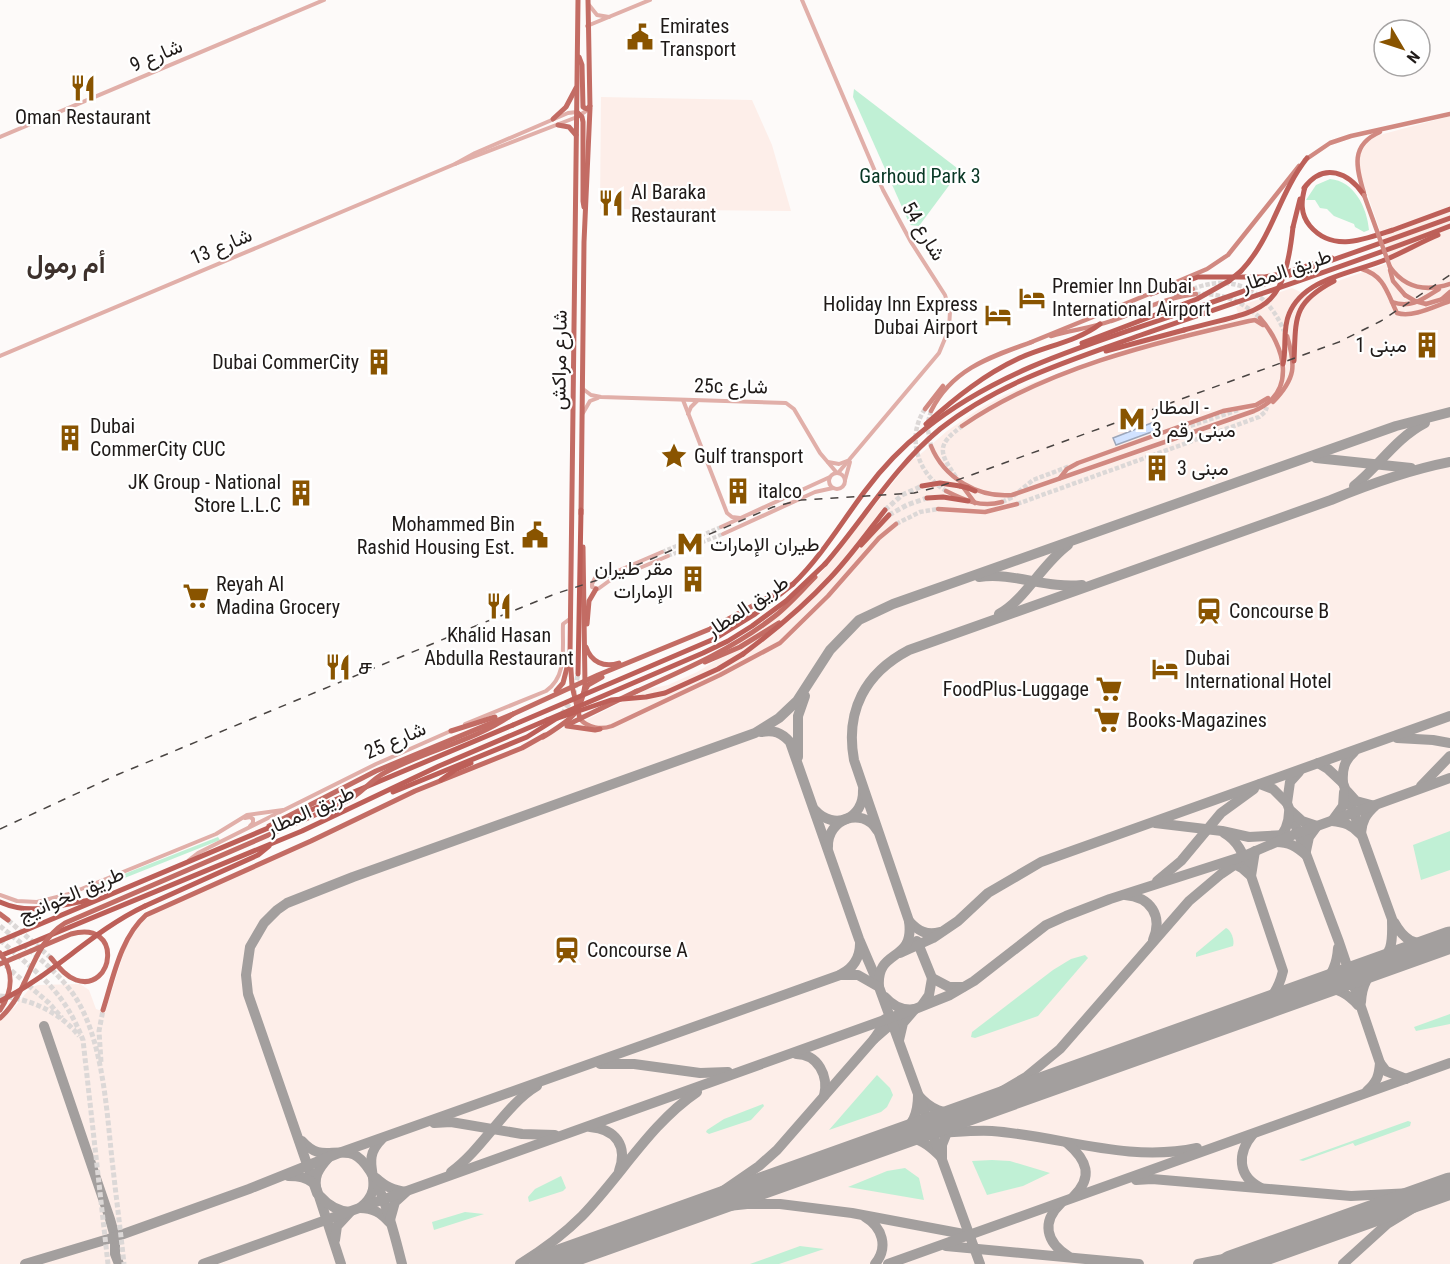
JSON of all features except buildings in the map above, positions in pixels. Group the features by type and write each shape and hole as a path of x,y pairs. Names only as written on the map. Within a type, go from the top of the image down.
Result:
{"highway":[{"path":"1067,352 1101,335 1205,296 1229,281 1241,271 1261,246 1286,189 1307,158"},
{"path":"1089,354 1251,312 1272,298 1282,283 1287,271 1293,227 1305,187 1320,175 1333,172 1350,179 1364,195"},
{"path":"1305,187 1301,204 1304,216 1317,233 1332,241 1364,240 1450,209"},
{"name":"طريق المطار","path":"155,875 719,636 760,611 793,584 817,558 880,472 915,437 982,389 1067,352 1450,218"},
{"path":"1283,364 1286,325 1293,305 1305,293 1317,285 1387,259 1450,228"},
{"name":"طريق المطار","path":"144,896 270,844 374,798 439,766 703,654 728,641 786,602 825,564 895,473 939,430 1005,387 1203,313 1276,290 1450,228"},
{"path":"1151,294 1198,277 1265,277 1349,255"},
{"path":"1294,361 1296,323 1300,310 1317,290 1346,274"},
{"path":"915,437 940,412 991,374 1019,358 1085,333 1100,324"},
{"path":"922,486 940,483 960,484 975,491"},
{"path":"927,498 943,497 972,502"},
{"path":"578,674 580,510"},
{"path":"831,577 885,510"},
{"path":"547,720 567,716 611,700 665,693 718,669 743,654 793,614 889,515"},
{"path":"374,798 395,792 538,731 559,717"},
{"path":"441,780 455,770 512,742"},
{"path":"0,1001 32,983 110,926 145,906 258,855 270,844"},
{"name":"طريق الخوانيج","path":"0,941 155,875"},
{"name":"طريق الخوانيج","path":"0,955 144,896"},
{"path":"0,902 21,909 37,910 97,900"}],"main road":[{"name":"شارع مراكش","path":"578,0 570,655 572,690 580,719"},
{"name":"شارع مراكش","path":"583,588 583,524 580,510 590,106 588,2"},
{"path":"578,56 582,65 583,107 587,109 590,106"},
{"path":"553,119 566,107 578,83"},
{"path":"928,410 945,387 961,373 978,364 1151,294 1208,268 1228,255 1307,158 1330,143 1351,136 1450,114"},
{"path":"578,115 583,122 583,201 586,210"},
{"path":"558,125 569,127 577,138"},
{"path":"1388,129 1366,140 1358,154 1357,171 1394,280 1406,295 1415,301 1426,304 1450,299"},
{"path":"1390,267 1405,282 1417,287 1431,288 1448,284"},
{"path":"1362,269 1374,273 1381,279 1397,313 1405,315 1450,299"},
{"path":"1392,302 1404,305 1413,304 1448,284"},
{"path":"1029,343 1100,324 1193,288"},
{"path":"1440,301 1450,292"},
{"path":"1152,305 1196,294"},
{"path":"931,446 943,467 975,491 1011,495 1259,409 1266,405 1276,392 1283,374 1278,345 1260,318"},
{"path":"962,426 987,409 1023,390 1132,350 1253,320 1270,330"},
{"path":"1272,400 1283,391 1292,374 1294,361 1287,336"},
{"path":"1058,480 1074,465 1223,411 1261,403 1273,393 1283,374"},
{"path":"960,484 972,502"},
{"path":"946,491 972,502 992,505 1002,502"},
{"path":"938,509 985,512 1017,504"},
{"path":"992,505 998,510"},
{"path":"565,726 595,730 615,725 720,675 780,643 828,596 879,538 896,524"},
{"path":"103,1010 126,940 138,922 146,915 441,780 522,748 701,662 735,644 776,615 825,564"},
{"path":"0,1018 17,998 44,942 51,933 65,923 345,802 384,773 489,728 550,696 572,690 585,680 728,620 793,584"},
{"path":"583,588 586,596 587,650 596,662 610,665 635,659"},
{"path":"543,737 569,720 577,710 585,689 583,588"},
{"path":"587,628 589,601 596,589"},
{"path":"701,662 714,660 740,647 793,614"},
{"path":"585,689 597,679 658,653 674,643"},
{"path":"550,696 564,683 570,655"},
{"path":"572,690 581,701 590,707 598,707 637,691"},
{"path":"263,831 277,821 376,771 513,714"},
{"path":"451,731 490,718 502,717"},
{"path":"580,719 600,729"},
{"path":"0,914 8,920"},
{"path":"0,964 71,934 83,932 99,936 106,945 108,953 102,973 87,981 70,977 51,958"},
{"path":"0,955 7,963 10,978 9,992 0,1010"}],"street":[{"name":"شارع 9","path":"0,137 324,0"},
{"path":"587,26 650,0"},
{"name":"شارع 54","path":"802,0 883,190 915,248 941,287 950,311 949,329 939,353 837,473"},
{"path":"588,2 597,15 609,17"},
{"name":"شارع 13","path":"0,356 455,164 558,125 590,106"},
{"name":"شارع 13","path":"455,164 568,113 578,115"},
{"name":"25c شارع","path":"582,388 588,394 601,397 786,403 794,409 827,463 837,473"},
{"path":"582,417 590,402 601,397"},
{"path":"683,400 726,510 732,517 740,518"},
{"path":"688,415 691,407 698,400"},
{"path":"827,463 839,464 851,459"},
{"name":"شارع 54","path":"845,481 851,459"},
{"name":"25c شارع","path":"827,463 830,477"},
{"path":"721,527 837,473 842,475 845,481 841,488 815,492 723,534"},
{"path":"830,477 829,483 833,488"},
{"path":"662,552 606,576 595,578 592,585 596,589 609,581 668,556"},
{"name":"شارع 25","path":"187,862 198,853 376,764 551,687 558,680 562,668 563,624 571,618"},
{"path":"0,895 17,901 37,902 56,898 85,889 216,834 247,815 270,813 289,808"},
{"path":"233,823 252,818 253,823 247,829"}],"shaded area":[{"name":"Emirates Transport","path":"601,97 752,100 772,145 791,211 600,209"},
{"path":"1450,116 1450,1264 0,1264 0,1018 14,1008 30,988 38,985 80,984 89,990 96,1009 105,1012 127,943 142,922 151,915 431,785 538,741 567,726 574,726 648,689 668,685 717,660 716,656 738,643 816,579 911,460 947,431 979,409 1005,395 1144,343 1240,319 1236,307 1292,288 1311,297 1322,288 1338,281 1391,262 1360,173 1358,164 1361,152 1376,136"}],"green space":[{"name":"Garhoud Park 3","path":"854,89 957,168 959,172 919,226 910,225 853,97"},
{"path":"1330,179 1346,185 1358,197 1368,221 1369,230 1364,232 1354,224 1334,216 1327,209 1320,208 1315,200 1306,200 1316,185"},
{"path":"1450,831 1450,870 1421,880 1413,845"},
{"path":"218,837 220,840 87,893 86,889"},
{"path":"1226,928 1232,936 1233,946 1196,957 1196,953"},
{"path":"1085,955 1088,958 1038,1016 975,1038 971,1037 972,1032 1053,970 1071,959"},
{"path":"1450,1014 1450,1024 1416,1031 1414,1027"},
{"path":"877,1075 890,1088 893,1095 887,1107 881,1112 829,1130"},
{"path":"763,1104 764,1106 751,1120 709,1134 706,1132 724,1119"},
{"path":"1408,1121 1411,1122 1410,1126 1355,1146 1353,1143 1303,1161 1299,1160"},
{"path":"972,1161 1010,1161 1050,1173 1023,1186 987,1195"},
{"path":"905,1168 919,1178 924,1200 848,1187 887,1171"},
{"path":"561,1176 566,1188 563,1191 529,1202 528,1197 535,1189"},
{"path":"465,1212 484,1214 434,1230 432,1222"},
{"path":"800,1246 824,1249 779,1264 750,1264"}],"water":[{"path":"1154,422 1157,430 1116,445 1113,438"}],"taxiway":[{"path":"329,1157 317,1174 317,1193 248,994 246,975 250,947 264,923 287,903 353,877 755,733 779,718 797,701 830,650 859,620 893,604 1396,426 1450,412"},
{"path":"1354,486 1405,436 1425,423"},
{"path":"1316,458 1411,468"},
{"path":"879,987 883,966 901,950 909,935 909,921 854,760 852,742 856,710 862,695 881,670 909,650 1375,483 1450,462"},
{"path":"999,614 1017,600 1068,545"},
{"path":"979,577 1005,577 1056,585 1082,585"},
{"path":"798,757 798,716 805,696"},
{"path":"900,953 933,938 958,921 988,893 1041,862 1450,716"},
{"path":"761,732 777,732 790,742 859,939 877,981"},
{"path":"1397,738 1450,743"},
{"path":"1354,752 1344,766 1343,783 1392,919 1390,948 1365,983 1361,1002"},
{"path":"1421,786 1450,756"},
{"path":"1318,763 1343,783"},
{"path":"1299,772 1290,782 1287,803 1339,942 1380,1063 1377,1078 1367,1091"},
{"path":"203,1264 915,1009 950,995 974,981 1046,925 1066,916 1110,899 1244,856 1295,834 1450,778"},
{"path":"1260,784 1273,789 1287,803"},
{"path":"1157,881 1181,861 1221,813 1254,789"},
{"path":"815,810 831,820 846,819 859,808 863,790"},
{"path":"1347,791 1356,801 1375,806 1365,818 1361,833"},
{"path":"1344,792 1343,806 1332,821 1348,825 1360,834"},
{"path":"1291,811 1302,821 1317,826 1309,837 1306,851"},
{"path":"1289,812 1286,828 1276,842 1292,845 1306,855"},
{"path":"828,847 833,829 846,819 855,817 863,819 877,830"},
{"path":"1155,823 1222,831 1249,837 1285,835"},
{"path":"1224,833 1238,846 1251,876 1255,851"},
{"path":"909,1137 927,1145 942,1158 942,1145 950,1125 963,1114 1026,1077 1060,1049 1189,901 1240,861"},
{"path":"1231,862 1251,876 1283,971 1279,985 1272,995 1252,1011"},
{"path":"1125,895 1142,900 1152,909 1156,923 1153,940"},
{"path":"909,921 923,932 940,932"},
{"path":"1394,922 1406,938 1435,946"},
{"path":"917,941 932,978 949,987 963,987"},
{"path":"841,974 855,962 860,944"},
{"path":"1338,948 1334,968 1323,986 1342,992 1358,1005"},
{"path":"25,1264 115,1237 249,1189 339,1153 840,975 858,975 879,987 980,1264"},
{"path":"922,1005 929,995 932,978"},
{"path":"885,997 898,1007 915,1009 903,1023 899,1040"},
{"path":"885,1019 874,1039 897,1019"},
{"path":"44,1026 110,1219 115,1237 115,1254 119,1264"},
{"path":"698,1208 759,1166 777,1150 874,1039"},
{"path":"796,1054 804,1055 816,1062 825,1081 824,1096"},
{"path":"1380,1063 1386,1071 1406,1079"},
{"path":"888,1264 1450,1063"},
{"path":"600,1064 634,1064 700,1073 728,1072"},
{"path":"451,1172 474,1151 515,1104 537,1086"},
{"path":"520,1264 552,1242 582,1216 650,1135 680,1105 697,1092"},
{"path":"899,1137 914,1118 918,1095 938,1110 963,1114"},
{"path":"434,1123 451,1122 522,1134 555,1135"},
{"path":"590,1127 607,1131 618,1140 622,1154 619,1171"},
{"path":"941,1133 992,1131 1120,1151 1171,1152 1197,1148"},
{"path":"1253,1134 1244,1149 1242,1164 1247,1177 1261,1188"},
{"path":"881,1143 914,1136"},
{"path":"382,1139 372,1157 373,1190 369,1199 360,1208 376,1212 389,1222"},
{"path":"302,1141 319,1152 349,1153 359,1158 369,1169 384,1201 402,1264"},
{"path":"1067,1143 1083,1162 1086,1176 1080,1190 1073,1197"},
{"path":"288,1176 302,1177 315,1184 341,1264"},
{"path":"376,1178 390,1188 406,1192 395,1202 390,1220"},
{"path":"1136,1180 1152,1179 1351,1196 1412,1193 1449,1186"},
{"path":"1343,1264 1387,1224 1441,1191"},
{"path":"320,1196 333,1207 350,1212 337,1226 335,1240"},
{"path":"1061,1203 1051,1217 1049,1231 1055,1244 1068,1256"},
{"path":"676,1217 719,1207 780,1204 852,1213 969,1235"},
{"path":"865,1217 876,1226 882,1238 882,1251 875,1264"},
{"path":"946,1246 1139,1264"},
{"path":"1198,1264 1270,1250"}],"runway":[{"path":"543,1264 1450,940"},
{"path":"1231,1264 1450,1186"}],"tunnel":[{"path":"1193,289 1208,284 1222,283 1248,289 1269,306 1284,331"},
{"path":"1196,294 1222,296 1238,302 1260,318"},
{"path":"1017,504 1259,417 1267,407"},
{"path":"925,409 916,431 918,454 928,475 946,491"},
{"path":"1172,432 1238,410"},
{"path":"931,411 927,425 931,446"},
{"path":"956,477 946,461 943,449 948,438 962,426"},
{"path":"1002,502 1011,498 1033,480 1070,466"},
{"path":"885,510 902,495 922,486"},
{"path":"889,515 927,498"},
{"path":"896,524 920,512 938,509"},
{"path":"662,552 721,527"},
{"path":"668,556 723,534"},
{"path":"562,714 573,698 578,674"},
{"path":"8,920 51,958"},
{"path":"0,926 55,973 71,991 89,1026 96,1046 104,1089 124,1264"},
{"path":"0,940 49,984 67,1008 83,1040 108,1264"},
{"path":"0,961 49,1003 62,1018"},
{"path":"0,996 23,1000 44,1008 63,1020 79,1036"},
{"path":"101,1062 99,1031 103,1010"}],"railway":[{"path":"0,829 119,774 468,629 555,594 616,574 773,507 801,500 914,493 938,487 1339,342 1381,321 1450,275"}],"place":[{"name":"Emirates Transport","path":"640,37"},
{"name":"Oman Restaurant","path":"83,88"},
{"name":"Al Baraka Restaurant","path":"611,203"},
{"name":"Premier Inn Dubai International Airport","path":"1032,298"},
{"name":"Holiday Inn Express Dubai Airport","path":"998,315"},
{"name":"مبنى 1","path":"1427,345"},
{"name":"Dubai CommerCity","path":"379,362"},
{"name":"المطار - مبنى رقم 3","path":"1132,419"},
{"name":"Dubai CommerCity CUC","path":"70,438"},
{"name":"Gulf transport","path":"674,456"},
{"name":"مبنى 3","path":"1157,468"},
{"name":"italco","path":"738,491"},
{"name":"JK Group - National Store L.L.C","path":"301,493"},
{"name":"Mohammed Bin Rashid Housing Est.","path":"535,535"},
{"name":"طيران الإمارات","path":"690,544"},
{"name":"مقر طيران الإمارات","path":"693,579"},
{"name":"Reyah Al Madina Grocery","path":"196,596"},
{"name":"Khalid Hasan Abdulla Restaurant","path":"499,606"},
{"name":"Concourse B","path":"1209,611"},
{"name":"ச","path":"338,667"},
{"name":"Dubai International Hotel","path":"1165,669"},
{"name":"FoodPlus-Luggage","path":"1109,689"},
{"name":"Books-Magazines","path":"1107,720"},
{"name":"Concourse A","path":"567,950"}],"district":[{"name":"أم رمول","path":"66,264"}]}
